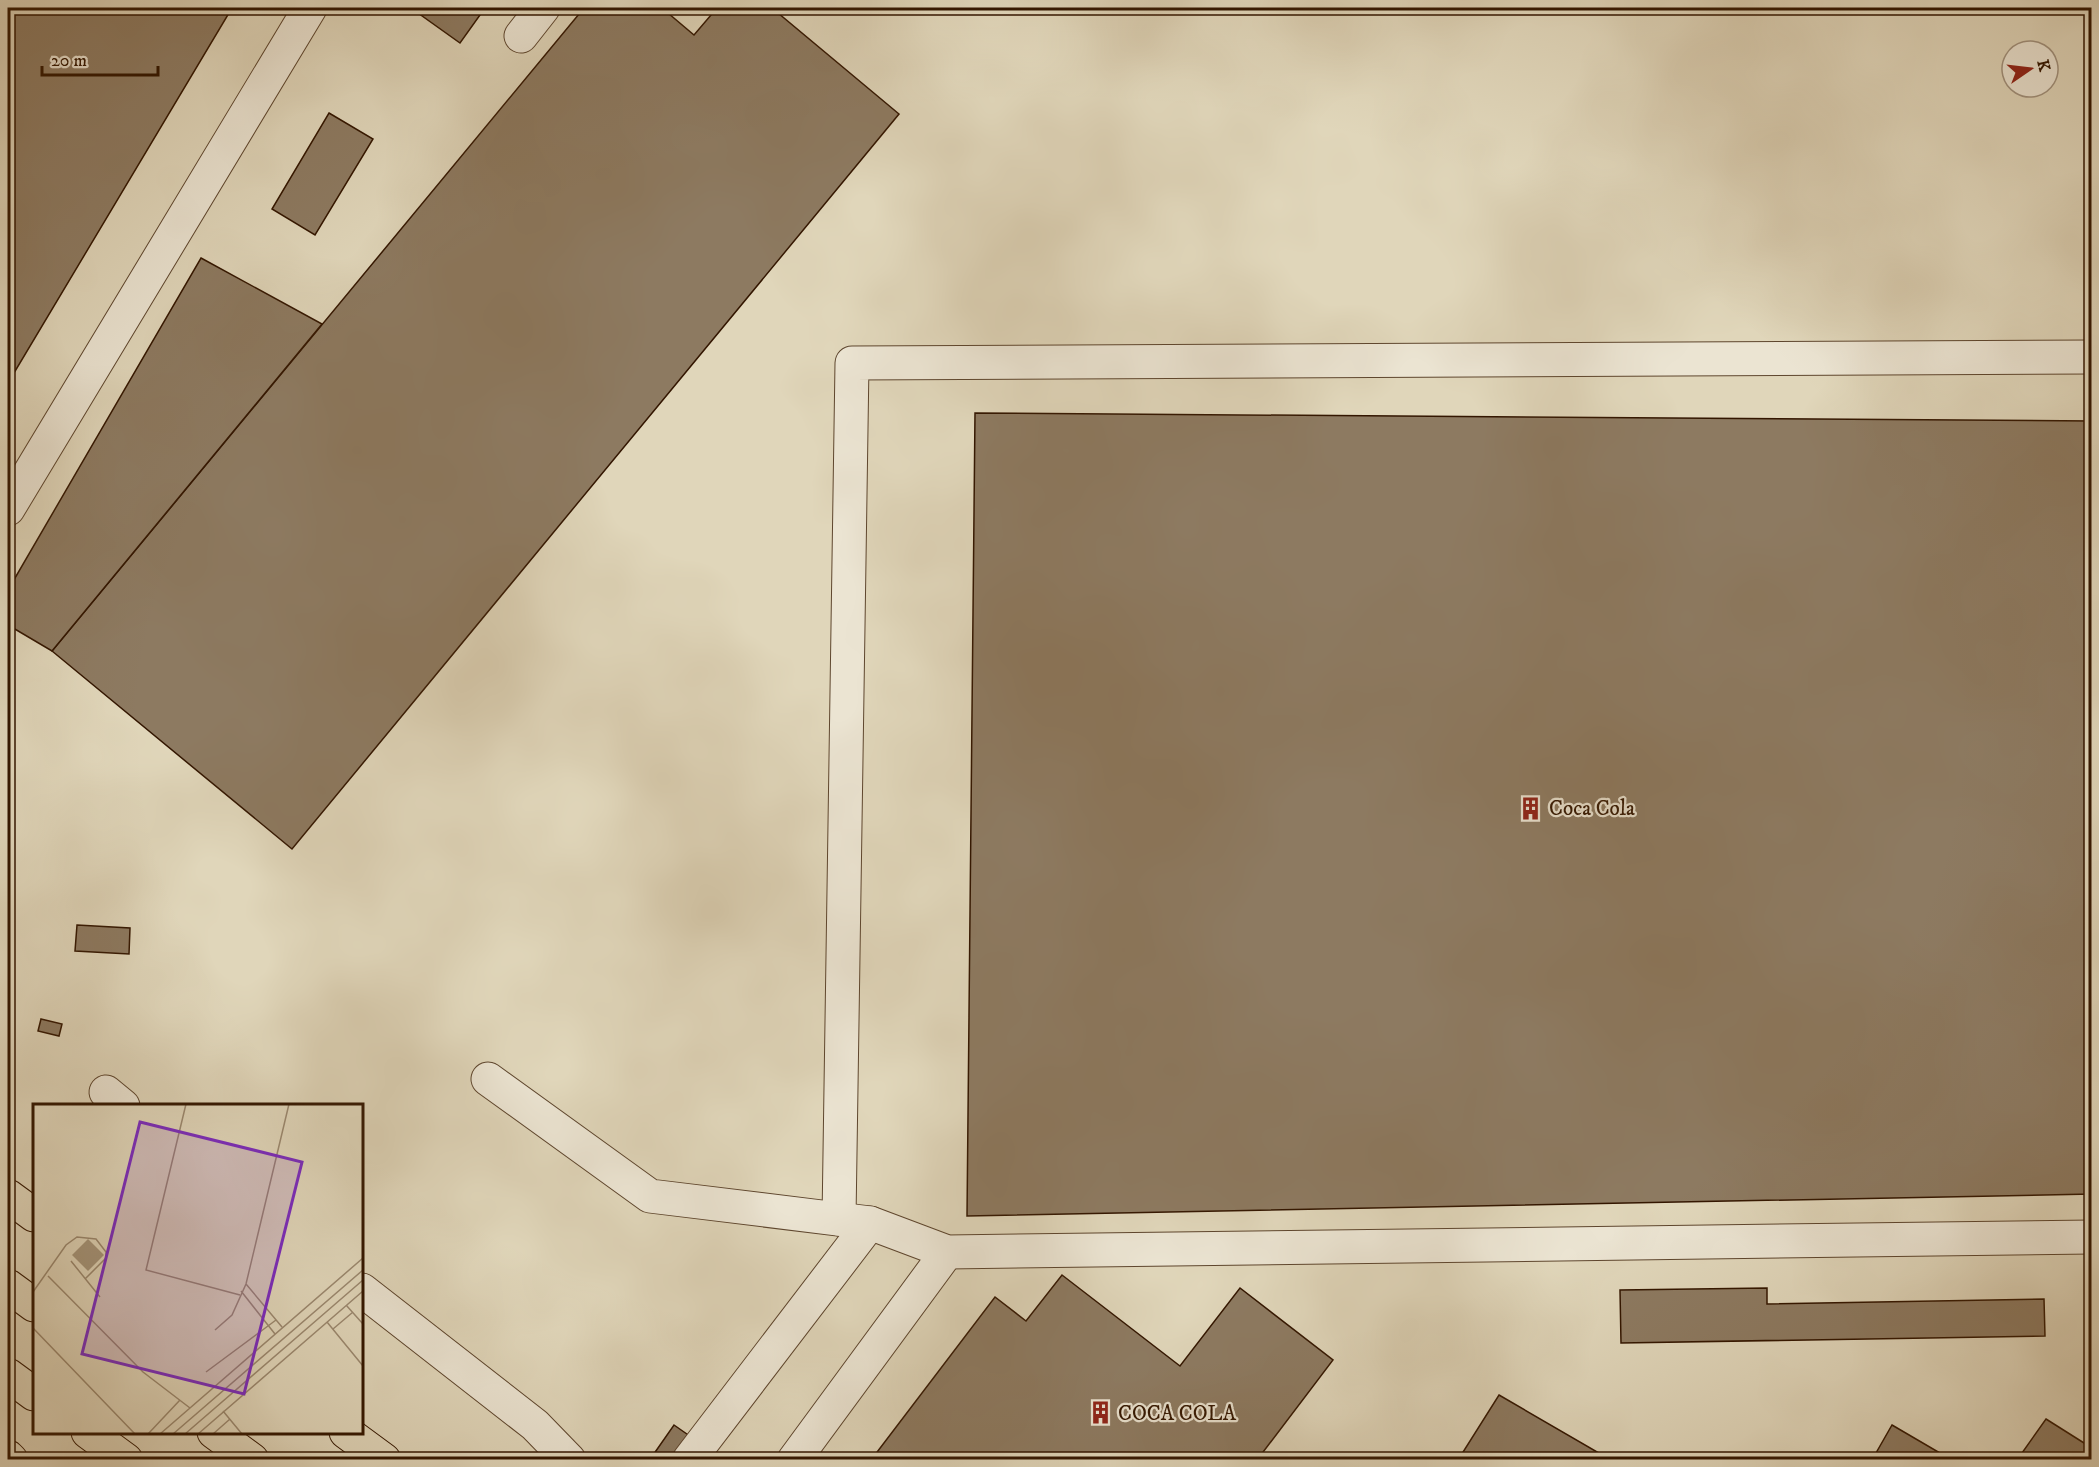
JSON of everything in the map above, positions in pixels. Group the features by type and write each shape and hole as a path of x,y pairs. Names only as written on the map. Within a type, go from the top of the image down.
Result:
{"main road":[{"path":"8,1196 33,1214"},
{"path":"8,1286 33,1304"},
{"path":"8,1375 33,1393"},
{"path":"91,1434 126,1460"},
{"path":"217,1434 252,1460"},
{"path":"349,1434 384,1460"},
{"path":"8,1457 11,1460"}],"street":[{"path":"8,508 310,8"},
{"path":"521,36 543,8"},
{"path":"689,1460 854,1221 852,363 2091,357"},
{"path":"488,1079 650,1196 854,1221 947,1252 2091,1237"},
{"path":"794,1460 947,1252"},
{"path":"363,1291 535,1425 569,1460"}],"building":[{"path":"8,8 232,8 8,383"},
{"path":"411,8 485,8 460,43"},
{"path":"584,8 662,8 694,35 717,8 772,8 899,114 292,849 52,651"},
{"path":"329,113 373,139 315,235 272,209"},
{"path":"201,258 322,324 52,651 8,625 8,590"},
{"name":"Coca Cola","path":"975,413 2092,421 2092,1194 967,1216"},
{"path":"77,925 130,928 129,954 75,951"},
{"path":"41,1019 62,1024 59,1036 38,1031"},
{"name":"COCA COLA","path":"1062,1275 1180,1366 1240,1288 1333,1360 1257,1460 871,1460 995,1297 1026,1321"},
{"path":"1767,1288 1767,1304 2044,1299 2045,1336 1621,1343 1620,1290"},
{"path":"1499,1395 1611,1460 1458,1460"},
{"path":"2046,1419 2092,1448 2092,1460 2017,1460"},
{"path":"674,1425 724,1460 653,1460 651,1458"},
{"path":"1892,1425 1952,1460 1872,1460"}],"place":[{"name":"Coca Cola","path":"1531,808"},
{"name":"COCA COLA","path":"1100,1413"}]}
